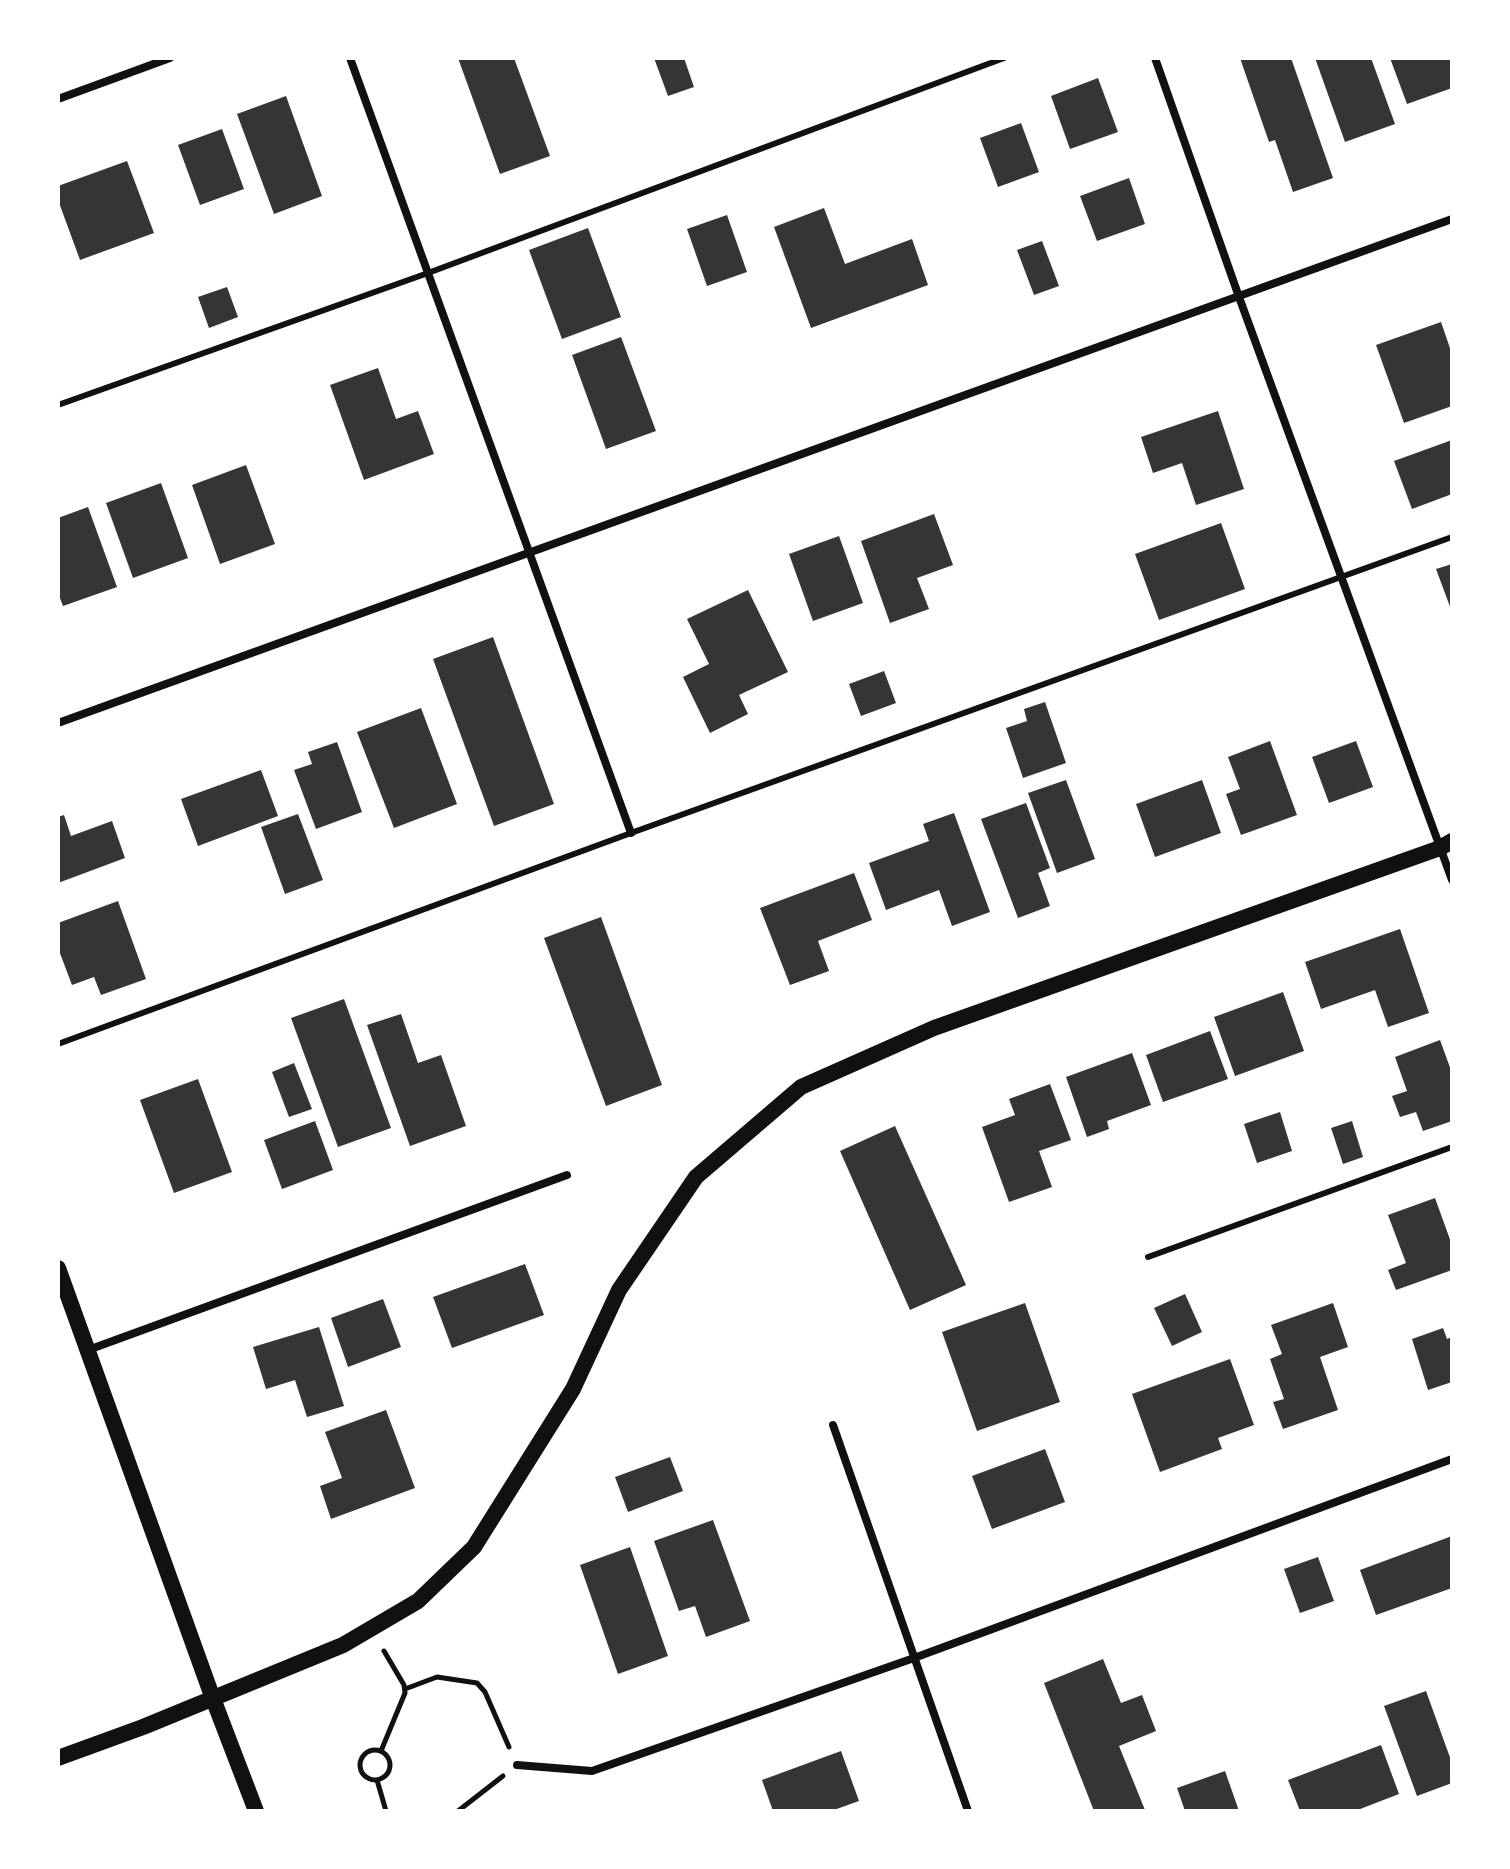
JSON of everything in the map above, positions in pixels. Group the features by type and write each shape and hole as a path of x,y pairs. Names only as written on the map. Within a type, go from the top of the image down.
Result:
{"main road":[{"path":"58,1758 143,1727 212,1696 343,1645 418,1601 474,1547 573,1389 619,1290 696,1177 801,1087 934,1028 1448,846"},
{"path":"58,1268 256,1811"}],"street":[{"path":"58,99 170,58"},
{"path":"350,58 631,833"},
{"path":"1155,58 1239,297 1343,577 1448,846 1452,880"},
{"path":"58,723 1452,219"},
{"path":"88,1350 567,1175"},
{"path":"833,1425 968,1811"},
{"path":"517,1765 592,1771 914,1658 1452,1459"}],"lane":[{"path":"58,405 428,273 1004,58"},
{"path":"58,1044 631,833 1452,537"},
{"path":"1148,1257 1452,1147"}],"path":[{"path":"371,1627 405,1689 402,1704 381,1751"},
{"path":"405,1689 437,1677 477,1683 485,1692 517,1765 458,1811"},
{"path":"381,1751 390,1763 389,1771 377,1780 369,1779 360,1767 366,1753 381,1751"},
{"path":"377,1780 386,1811"}],"building":[{"path":"458,58 514,58 550,156 500,174"},
{"path":"654,58 684,58 694,87 668,96"},
{"path":"1240,58 1291,58 1333,178 1293,192 1275,140 1269,142"},
{"path":"1315,58 1371,58 1395,124 1345,142"},
{"path":"1390,58 1451,58 1452,88 1407,104"},
{"path":"1098,78 1118,132 1070,149 1051,96"},
{"path":"286,96 322,196 274,214 237,114"},
{"path":"1021,123 1039,172 998,187 980,138"},
{"path":"222,129 244,189 200,205 178,145"},
{"path":"127,161 154,233 80,260 58,200 58,186"},
{"path":"1129,178 1145,224 1097,241 1080,196"},
{"path":"824,208 845,264 912,239 928,285 811,328 774,227"},
{"path":"727,215 747,272 707,286 687,229"},
{"path":"588,228 621,317 562,339 529,250"},
{"path":"1042,241 1059,286 1034,295 1017,250"},
{"path":"227,287 238,317 209,328 198,297"},
{"path":"1441,322 1452,354 1452,406 1404,423 1376,345"},
{"path":"621,337 656,431 606,449 572,355"},
{"path":"378,368 396,419 418,411 434,454 364,480 330,385"},
{"path":"1218,411 1244,489 1196,505 1182,463 1153,473 1141,437"},
{"path":"1452,440 1452,494 1412,509 1394,461"},
{"path":"246,465 275,544 220,564 192,485"},
{"path":"161,483 188,558 133,578 106,503"},
{"path":"88,507 117,587 63,606 58,593 58,518"},
{"path":"934,514 953,565 917,578 929,609 890,623 861,541"},
{"path":"1221,523 1245,589 1159,620 1135,554"},
{"path":"839,536 863,603 813,621 789,554"},
{"path":"1452,564 1452,612 1436,569"},
{"path":"748,590 788,672 739,695 748,714 710,733 683,677 709,664 687,619"},
{"path":"493,637 554,804 494,826 433,659"},
{"path":"884,671 896,703 861,716 849,684"},
{"path":"1045,702 1066,763 1023,778 1006,728 1027,721 1024,709"},
{"path":"421,708 457,804 394,828 357,732"},
{"path":"1270,741 1297,815 1241,835 1226,794 1240,789 1228,757"},
{"path":"1356,741 1373,787 1329,803 1312,757"},
{"path":"337,742 362,812 316,829 294,770 312,764 308,752"},
{"path":"261,770 278,816 198,846 181,799"},
{"path":"1066,780 1095,859 1057,873 1028,793"},
{"path":"1202,780 1221,833 1155,857 1136,804"},
{"path":"1026,803 1050,868 1038,873 1050,906 1018,918 981,819"},
{"path":"954,813 990,912 952,926 939,890 886,910 869,863 929,841 923,824"},
{"path":"298,814 323,880 285,894 261,827"},
{"path":"64,815 71,836 112,821 125,858 58,883 58,817"},
{"path":"854,873 872,920 818,941 829,971 790,985 760,908"},
{"path":"118,901 146,979 101,995 94,977 72,985 58,948 58,923"},
{"path":"601,917 662,1085 606,1106 544,938"},
{"path":"1400,929 1429,1013 1388,1027 1375,990 1321,1009 1305,962"},
{"path":"1283,992 1304,1051 1235,1076 1214,1017"},
{"path":"344,999 391,1128 338,1147 291,1018"},
{"path":"401,1014 418,1063 441,1055 466,1126 410,1146 367,1025"},
{"path":"1210,1031 1228,1079 1163,1102 1146,1055"},
{"path":"1440,1040 1452,1073 1452,1121 1423,1131 1416,1112 1400,1117 1392,1096 1407,1091 1395,1057"},
{"path":"1132,1053 1151,1105 1107,1121 1109,1129 1087,1137 1066,1077"},
{"path":"294,1063 312,1109 289,1117 272,1072"},
{"path":"198,1079 232,1172 174,1193 140,1100"},
{"path":"1050,1084 1071,1140 1039,1151 1052,1187 1009,1202 982,1127 1015,1115 1009,1099"},
{"path":"1280,1112 1292,1151 1257,1163 1244,1124"},
{"path":"315,1121 333,1170 282,1189 264,1140"},
{"path":"1352,1121 1363,1157 1343,1164 1331,1128"},
{"path":"895,1126 966,1285 910,1310 840,1151"},
{"path":"1435,1198 1452,1245 1452,1270 1396,1290 1388,1270 1406,1263 1388,1215"},
{"path":"525,1264 544,1315 452,1348 433,1297"},
{"path":"1185,1294 1202,1332 1172,1346 1154,1308"},
{"path":"383,1299 401,1347 348,1367 331,1318"},
{"path":"1025,1303 1060,1402 977,1431 942,1332"},
{"path":"1333,1303 1348,1347 1320,1357 1338,1410 1283,1429 1273,1402 1284,1399 1270,1359 1282,1354 1271,1325"},
{"path":"319,1327 344,1406 307,1417 295,1380 266,1389 253,1347"},
{"path":"1443,1328 1447,1339 1452,1337 1452,1382 1428,1390 1412,1339"},
{"path":"1230,1359 1254,1425 1218,1438 1222,1449 1160,1472 1132,1394"},
{"path":"386,1410 415,1488 331,1519 320,1486 342,1478 325,1432"},
{"path":"1045,1449 1065,1502 992,1529 972,1476"},
{"path":"670,1457 683,1491 628,1512 615,1477"},
{"path":"713,1520 750,1621 706,1637 695,1606 679,1611 654,1541"},
{"path":"1452,1536 1452,1588 1376,1615 1360,1570"},
{"path":"630,1547 668,1656 618,1674 580,1565"},
{"path":"1318,1557 1334,1601 1300,1613 1284,1569"},
{"path":"1103,1659 1121,1703 1142,1695 1156,1731 1119,1746 1143,1811 1094,1811 1044,1683"},
{"path":"1426,1691 1452,1763 1452,1783 1417,1796 1384,1706"},
{"path":"1381,1745 1399,1794 1355,1811 1300,1811 1288,1780"},
{"path":"841,1751 859,1801 831,1811 773,1811 762,1780"},
{"path":"1225,1771 1239,1811 1185,1811 1177,1788"}]}
